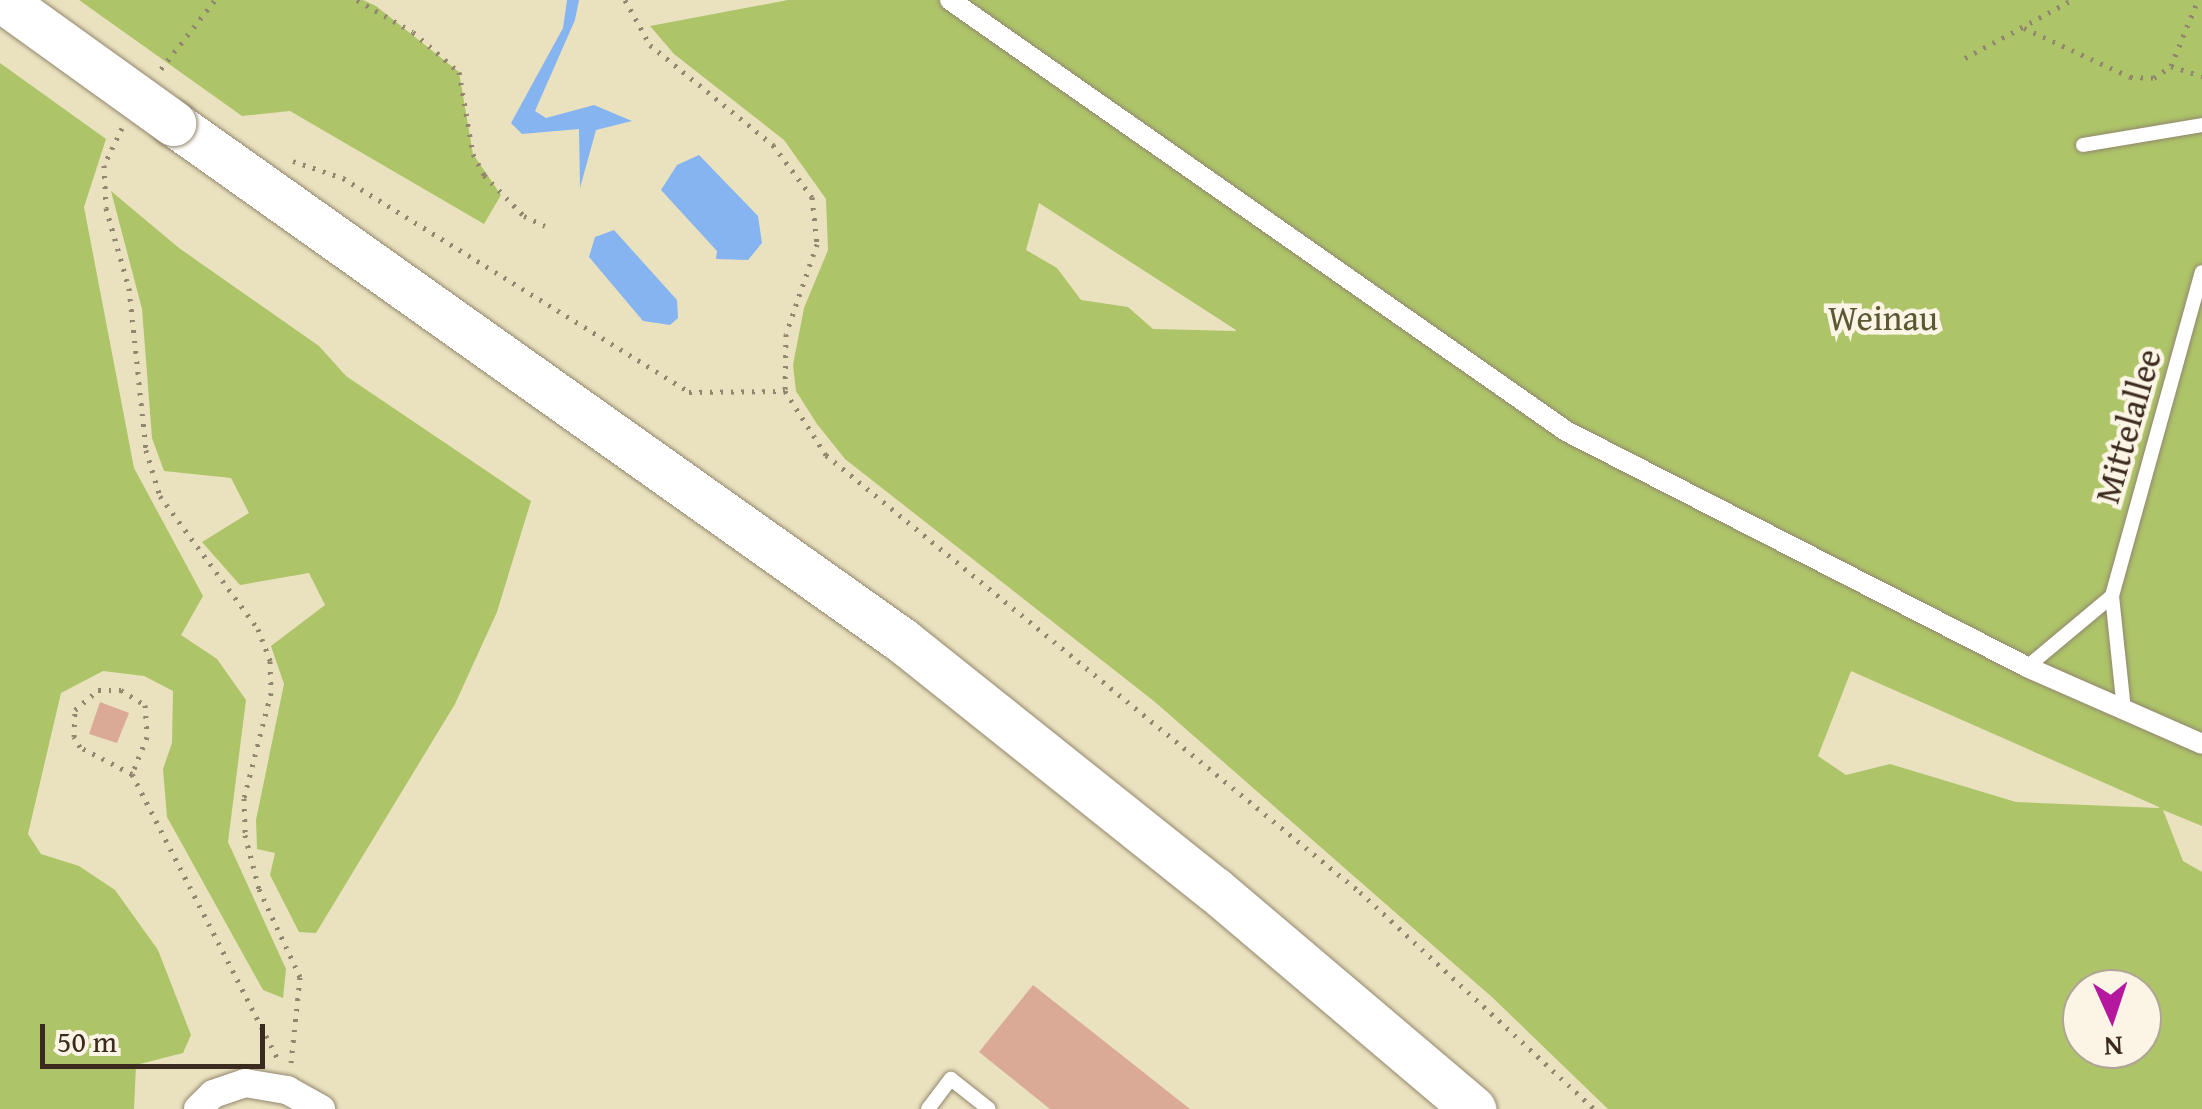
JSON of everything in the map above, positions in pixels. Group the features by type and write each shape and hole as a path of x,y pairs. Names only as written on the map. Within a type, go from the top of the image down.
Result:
{"highway":[{"path":"2,0 903,641 1214,889 1473,1109"}],"street":[{"path":"950,0 1566,430 2027,667 2202,744"},
{"path":"198,1109 233,1085 287,1090 321,1109"}],"lane":[{"path":"2084,145 2202,124"},
{"name":"Mittelallee","path":"2124,710 2112,596 2202,272"},
{"path":"2027,667 2112,596"},
{"path":"928,1109 951,1079 988,1109"}],"path":[{"path":"169,58 215,0"},
{"path":"357,0 413,32 459,72 474,154 484,175 524,216 545,226"},
{"path":"625,0 650,46 773,146 812,197 817,244 786,334 785,390 826,455 863,490 1066,648 1360,892 1594,1109"},
{"path":"1964,58 2072,0"},
{"path":"2024,28 2130,77 2154,78 2171,66 2198,0"},
{"path":"2171,66 2202,76"},
{"path":"128,115 104,166 106,208 129,288 146,450 160,496 258,629 270,662 271,693 244,798 245,835 258,889 300,977 287,1090"},
{"path":"274,154 343,178 689,392 785,390"},
{"path":"132,774 147,737 145,706 122,690 98,690 76,710 74,737 80,747 132,774 275,1043 287,1090"}],"green space":[{"path":"79,0 363,0 376,6 459,72 473,154 501,195 484,224 290,111 242,116"},
{"name":"Weinau","path":"788,0 2202,0 2202,826 2163,810 2183,861 2202,872 2202,1109 1608,1109 1493,998 1155,702 845,459 796,391 793,365 804,308 828,250 826,199 784,140 674,54 650,26","holes":["1039,203 1236,330 1153,329 1128,307 1081,300 1057,268 1026,250","1851,671 2159,807 2159,808 2016,802 1890,764 1846,775 1818,756"]},
{"path":"0,63 106,139 84,207 134,468 203,596 181,635 217,659 246,700 228,842 286,969 283,998 263,990 167,817 163,769 172,743 173,691 144,676 103,671 61,693 28,834 41,854 79,866 115,890 158,950 191,1035 183,1053 136,1065 134,1109 0,1109"},
{"path":"111,191 179,248 319,346 346,376 531,501 497,612 455,704 316,933 299,932 270,875 275,853 257,849 256,820 284,684 271,646 325,605 309,573 240,585 202,542 249,513 231,478 164,471 152,438 142,309"}],"water":[{"path":"567,0 579,0 575,20 535,111 546,118 594,105 632,121 596,130 580,188 579,129 522,134 511,123 563,28"},
{"path":"699,155 758,216 762,243 748,260 716,259 717,251 661,190 677,165"},
{"path":"614,230 677,300 678,318 670,325 643,321 589,257 595,237"}],"building":[{"path":"100,702 129,713 117,743 89,734"},
{"path":"1033,985 1190,1109 1050,1109 979,1052"}]}
